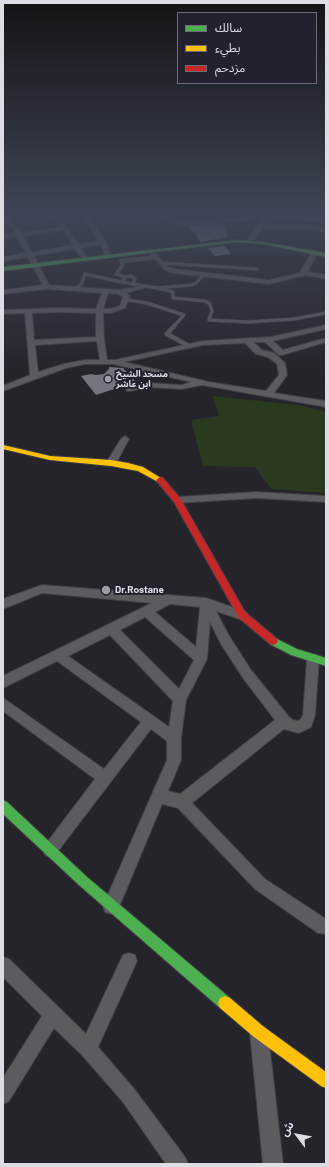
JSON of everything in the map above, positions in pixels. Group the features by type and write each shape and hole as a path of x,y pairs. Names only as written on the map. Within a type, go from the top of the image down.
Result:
{"street":[{"path":"38,270 47,287"},
{"path":"172,270 268,282 298,276 305,272 326,278"},
{"path":"120,292 145,286"},
{"path":"3,292 47,287 77,288 120,292 126,294 127,300 122,307 117,309 28,310 3,312"},
{"path":"104,362 100,339 100,310 106,290"},
{"path":"28,310 34,376"},
{"path":"3,388 64,366 85,362 113,362 203,343 268,340 326,326"},
{"path":"30,344 100,339"},
{"path":"268,340 282,353 326,340"},
{"path":"247,341 258,352 271,356 282,363 283,375 273,386 269,394"},
{"path":"113,362 204,383 326,404"},
{"path":"130,389 148,385 182,387 204,383"},
{"path":"111,463 125,439"},
{"path":"3,447 50,458 111,463 140,469 150,474 167,487 177,500 242,614 276,643 294,652 326,662"},
{"path":"177,500 257,495 326,499"},
{"path":"3,604 42,588 206,603 242,614"},
{"path":"3,682 170,600"},
{"path":"111,906 174,760 174,738 180,699 201,659 206,603"},
{"path":"206,603 224,640 247,674 284,721 290,725 299,727 306,723 309,715 313,659"},
{"path":"146,611 201,659"},
{"path":"111,628 180,699"},
{"path":"58,655 174,738"},
{"path":"3,704 105,778"},
{"path":"50,850 150,721"},
{"path":"182,802 284,721"},
{"path":"158,796 182,802 260,884 324,927"},
{"path":"3,806 111,906 259,1032 326,1081"},
{"path":"88,1049 129,961"},
{"path":"3,965 88,1049 129,1096 178,1164"},
{"path":"3,1095 53,1014"},
{"path":"259,1032 273,1164"}],"lane":[{"path":"119,270 116,274 126,277 131,276 135,279 133,284"},
{"path":"77,288 82,283 85,274 157,288 173,292 173,298 205,301 210,304 212,311 209,320 247,322 294,319 326,313"},
{"path":"157,288 192,285 196,283 203,275"},
{"path":"122,282 126,277"},
{"path":"127,300 147,303 184,315 167,334 189,346"}],"green space":[{"path":"212,396 299,405 326,412 326,493 271,489 255,467 203,466 191,420 219,416"}],"building":[{"name":"مسجد الشيخ ابن عاشر","path":"109,367 123,368 136,382 96,395 81,376 104,374"}],"traffic: fast":[{"path":"273,641 294,652 326,662"},
{"path":"3,806 83,881 225,1003"}],"traffic: slow":[{"path":"3,447 50,458 111,463 128,466 140,469 160,480"},
{"path":"225,1003 259,1032 326,1081"}],"traffic: jam":[{"path":"160,480 177,500 242,615 273,641"}],"place":[{"name":"مسجد الشيخ ابن عاشر","path":"108,379"},
{"name":"Dr.Rostane","path":"106,590"}]}
